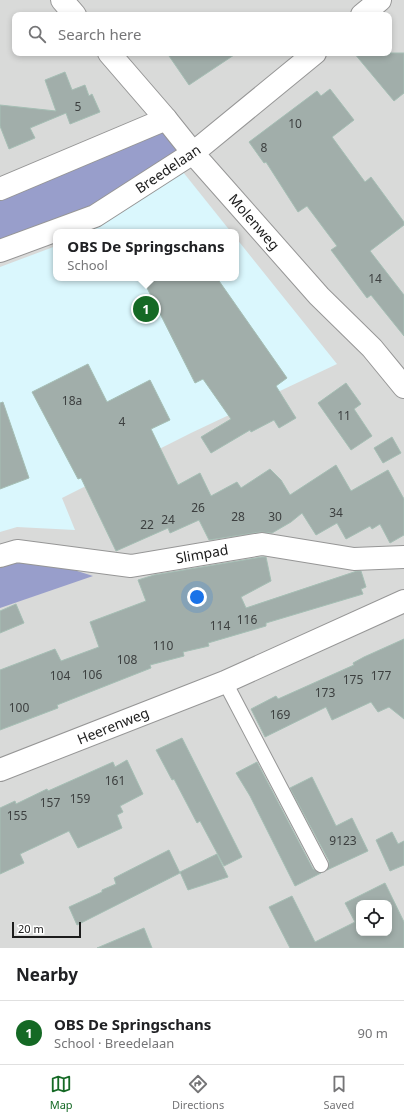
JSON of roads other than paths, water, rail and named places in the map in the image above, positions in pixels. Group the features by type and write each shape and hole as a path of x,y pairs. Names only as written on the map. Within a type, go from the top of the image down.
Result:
{"street":[{"path":"62,0 72,12"},
{"path":"366,12 380,0"},
{"name":"Molenweg","path":"112,56 193,153 319,296 372,348 404,387"},
{"name":"Breedelaan","path":"60,229 95,216 193,153 311,56"},
{"path":"0,189 166,119"},
{"name":"Breedelaan","path":"0,251 53,231"},
{"name":"Slimpad","path":"0,556 17,551 131,566 262,544 354,559 404,557"},
{"name":"Heerenweg","path":"0,770 226,682 404,601"}],"lane":[{"path":"226,682 321,865"}],"place":[{"name":"OBS De Springschans","path":"146,309"}]}
